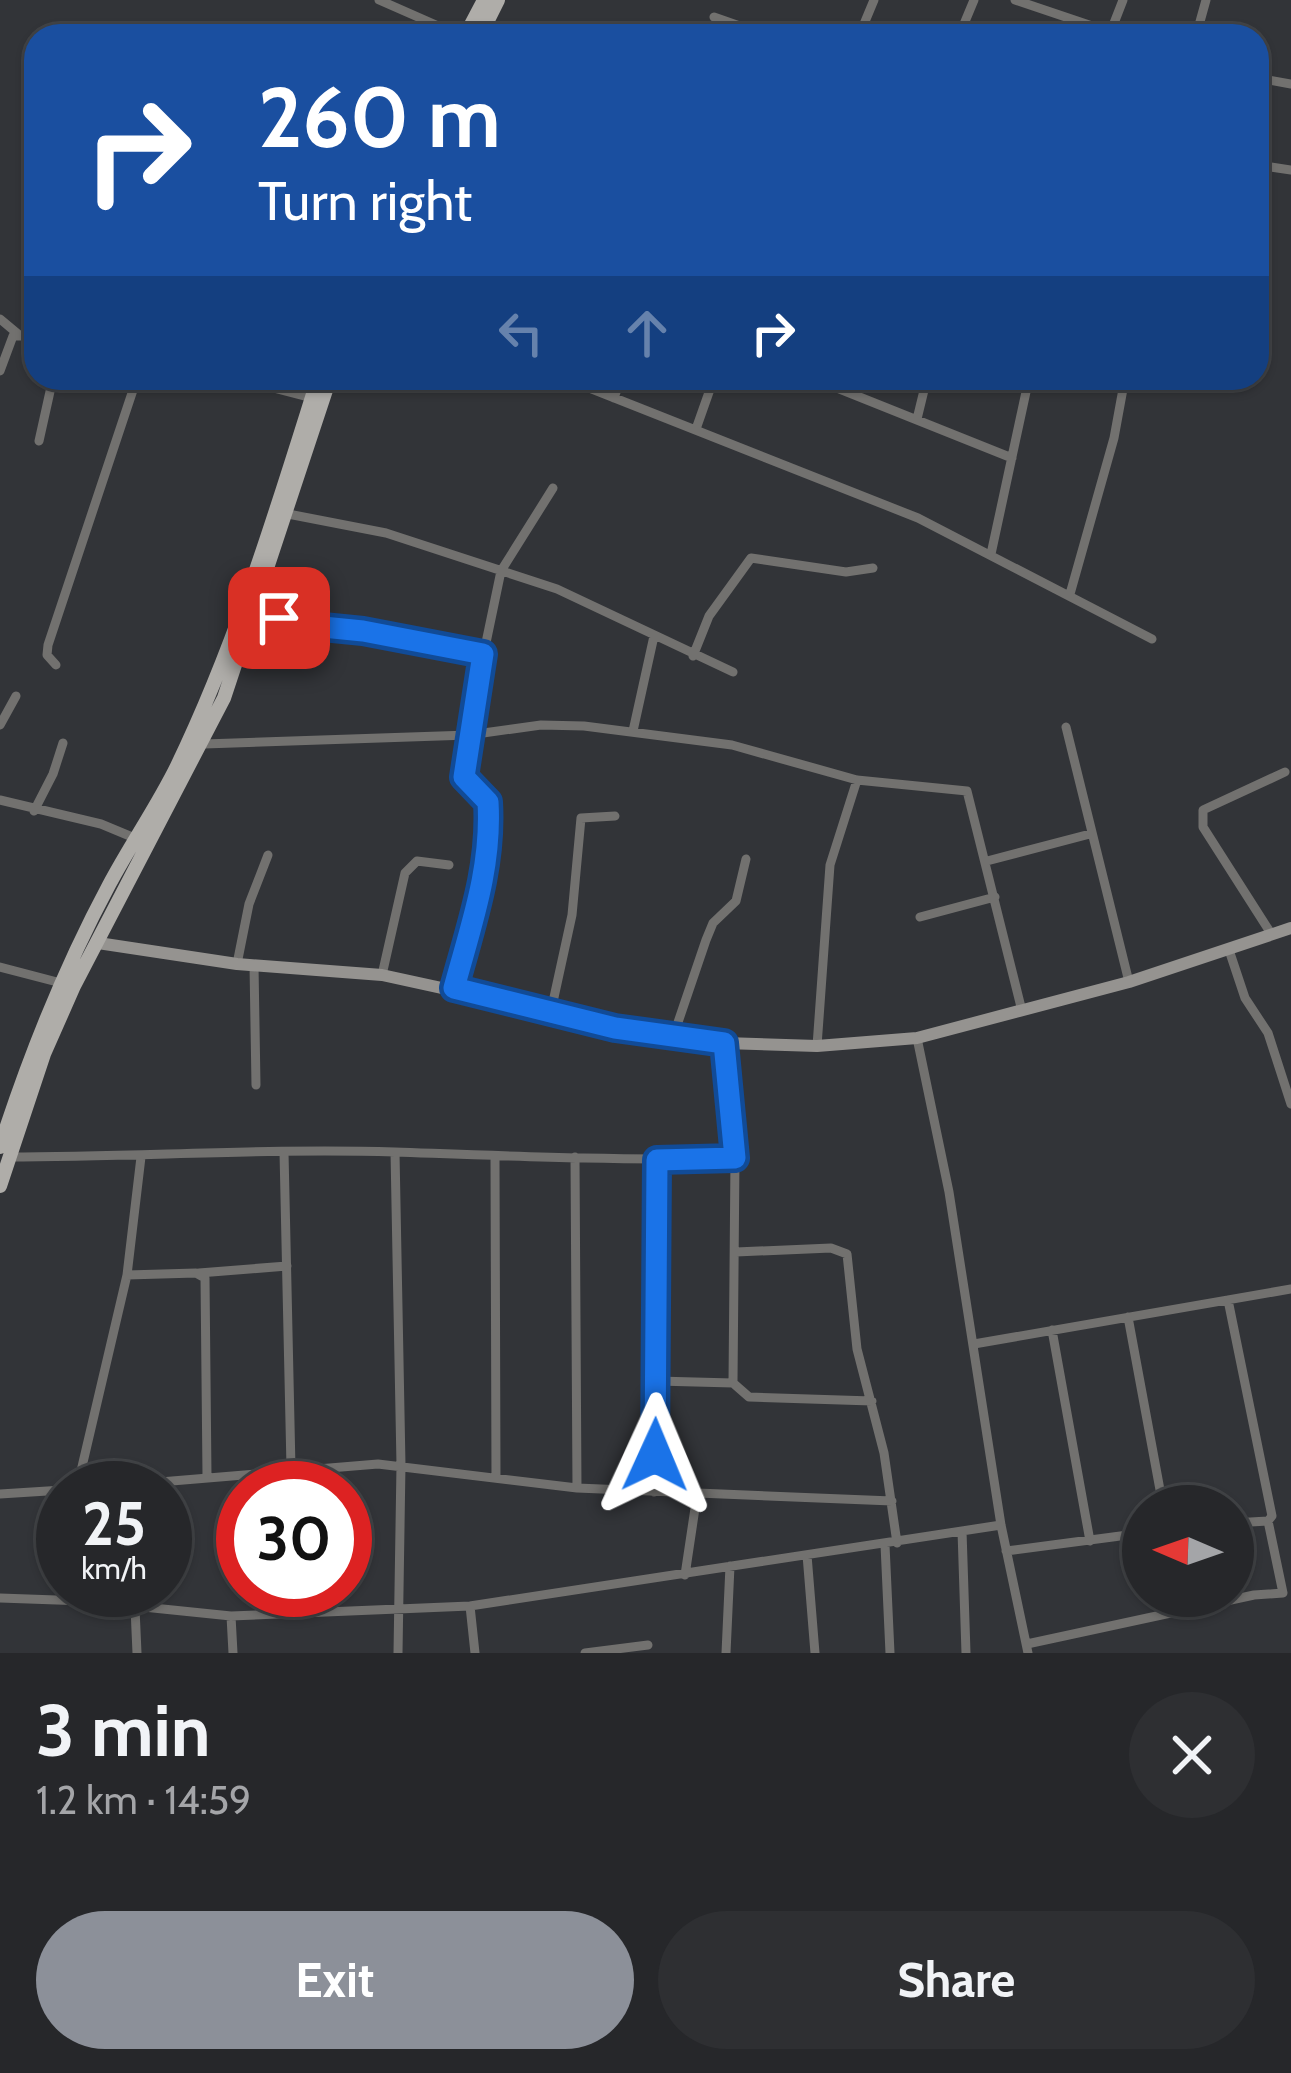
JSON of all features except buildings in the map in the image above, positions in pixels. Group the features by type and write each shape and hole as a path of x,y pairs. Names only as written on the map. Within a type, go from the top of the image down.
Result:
{"main road":[{"path":"0,1186 4,1152 33,1050 109,884 176,769 215,682 314,390"},
{"path":"4,1152 74,986 224,698 326,390"}],"street":[{"path":"379,0 435,24"},
{"path":"1015,0 1081,24"},
{"path":"714,17 734,24"},
{"path":"0,319 18,334"},
{"path":"0,371 13,336 24,335"},
{"path":"40,441 51,390"},
{"path":"56,665 48,658 48,645 133,390"},
{"path":"282,390 312,398"},
{"path":"594,390 918,518 1151,639"},
{"path":"614,398 616,390"},
{"path":"696,429 710,390"},
{"path":"843,390 1012,458"},
{"path":"917,419 924,390"},
{"path":"992,554 1026,390"},
{"path":"1070,594 1123,390"},
{"path":"454,988 483,888 490,845 488,802 465,779 483,654 501,571 553,488"},
{"path":"288,514 366,527 557,590 733,672"},
{"path":"693,656 709,616 751,558 846,572 873,568"},
{"path":"255,610 303,625 363,631 483,654"},
{"path":"633,731 653,636"},
{"path":"0,725 16,696"},
{"path":"204,744 469,735 541,725 633,731 732,745 857,780 967,791 1022,1011"},
{"path":"1066,728 1129,982"},
{"path":"34,811 63,742"},
{"path":"1272,935 1203,827 1202,814 1203,809 1285,772"},
{"path":"817,1046 830,865 857,780"},
{"path":"0,800 101,824 136,839"},
{"path":"551,1011 572,915 581,818 615,816"},
{"path":"987,861 1090,834"},
{"path":"237,964 249,904 268,856"},
{"path":"674,1037 706,940 713,923 736,901 746,859"},
{"path":"382,975 405,873 417,861 449,865"},
{"path":"920,917 995,897"},
{"path":"98,943 237,964 382,975 674,1037 817,1046 917,1038 1129,982 1291,928"},
{"path":"1229,950 1245,998 1268,1033 1291,1104"},
{"path":"254,965 256,1085"},
{"path":"0,967 62,983"},
{"path":"917,1038 949,1192 1001,1525 1027,1649 1154,1617"},
{"path":"724,1043 735,1158 733,1383"},
{"path":"4,1152 141,1157 395,1152 495,1159 735,1158"},
{"path":"284,1152 290,1461"},
{"path":"395,1152 401,1466 398,1653"},
{"path":"83,1461 127,1275 141,1157"},
{"path":"575,1157 577,1488"},
{"path":"495,1159 496,1478"},
{"path":"654,1492 657,1160"},
{"path":"736,1252 832,1248 845,1252 857,1349 892,1501 890,1653"},
{"path":"127,1275 287,1266"},
{"path":"199,1273 207,1291 207,1476"},
{"path":"974,1344 1291,1289"},
{"path":"1228,1300 1272,1512 1268,1521 1283,1593 1254,1598"},
{"path":"1128,1317 1159,1485"},
{"path":"1052,1330 1090,1541"},
{"path":"657,1381 733,1383 749,1397 872,1402"},
{"path":"372,1467 577,1488 892,1501"},
{"path":"192,1478 216,1475"},
{"path":"0,1494 36,1492"},
{"path":"685,1574 698,1495"},
{"path":"1254,1522 1268,1521"},
{"path":"372,1611 470,1606 1001,1525"},
{"path":"962,1532 966,1653"},
{"path":"1006,1551 1122,1536"},
{"path":"807,1555 815,1653"},
{"path":"727,1653 730,1566"},
{"path":"0,1598 36,1599"},
{"path":"470,1606 475,1653"},
{"path":"135,1617 137,1653"},
{"path":"231,1617 233,1653"},
{"path":"585,1653 648,1645"}],"route":[{"path":"279,618 483,654 464,777 488,802 490,845 476,916 454,988 615,1028 724,1043 735,1158 657,1160 655,1455"}]}
